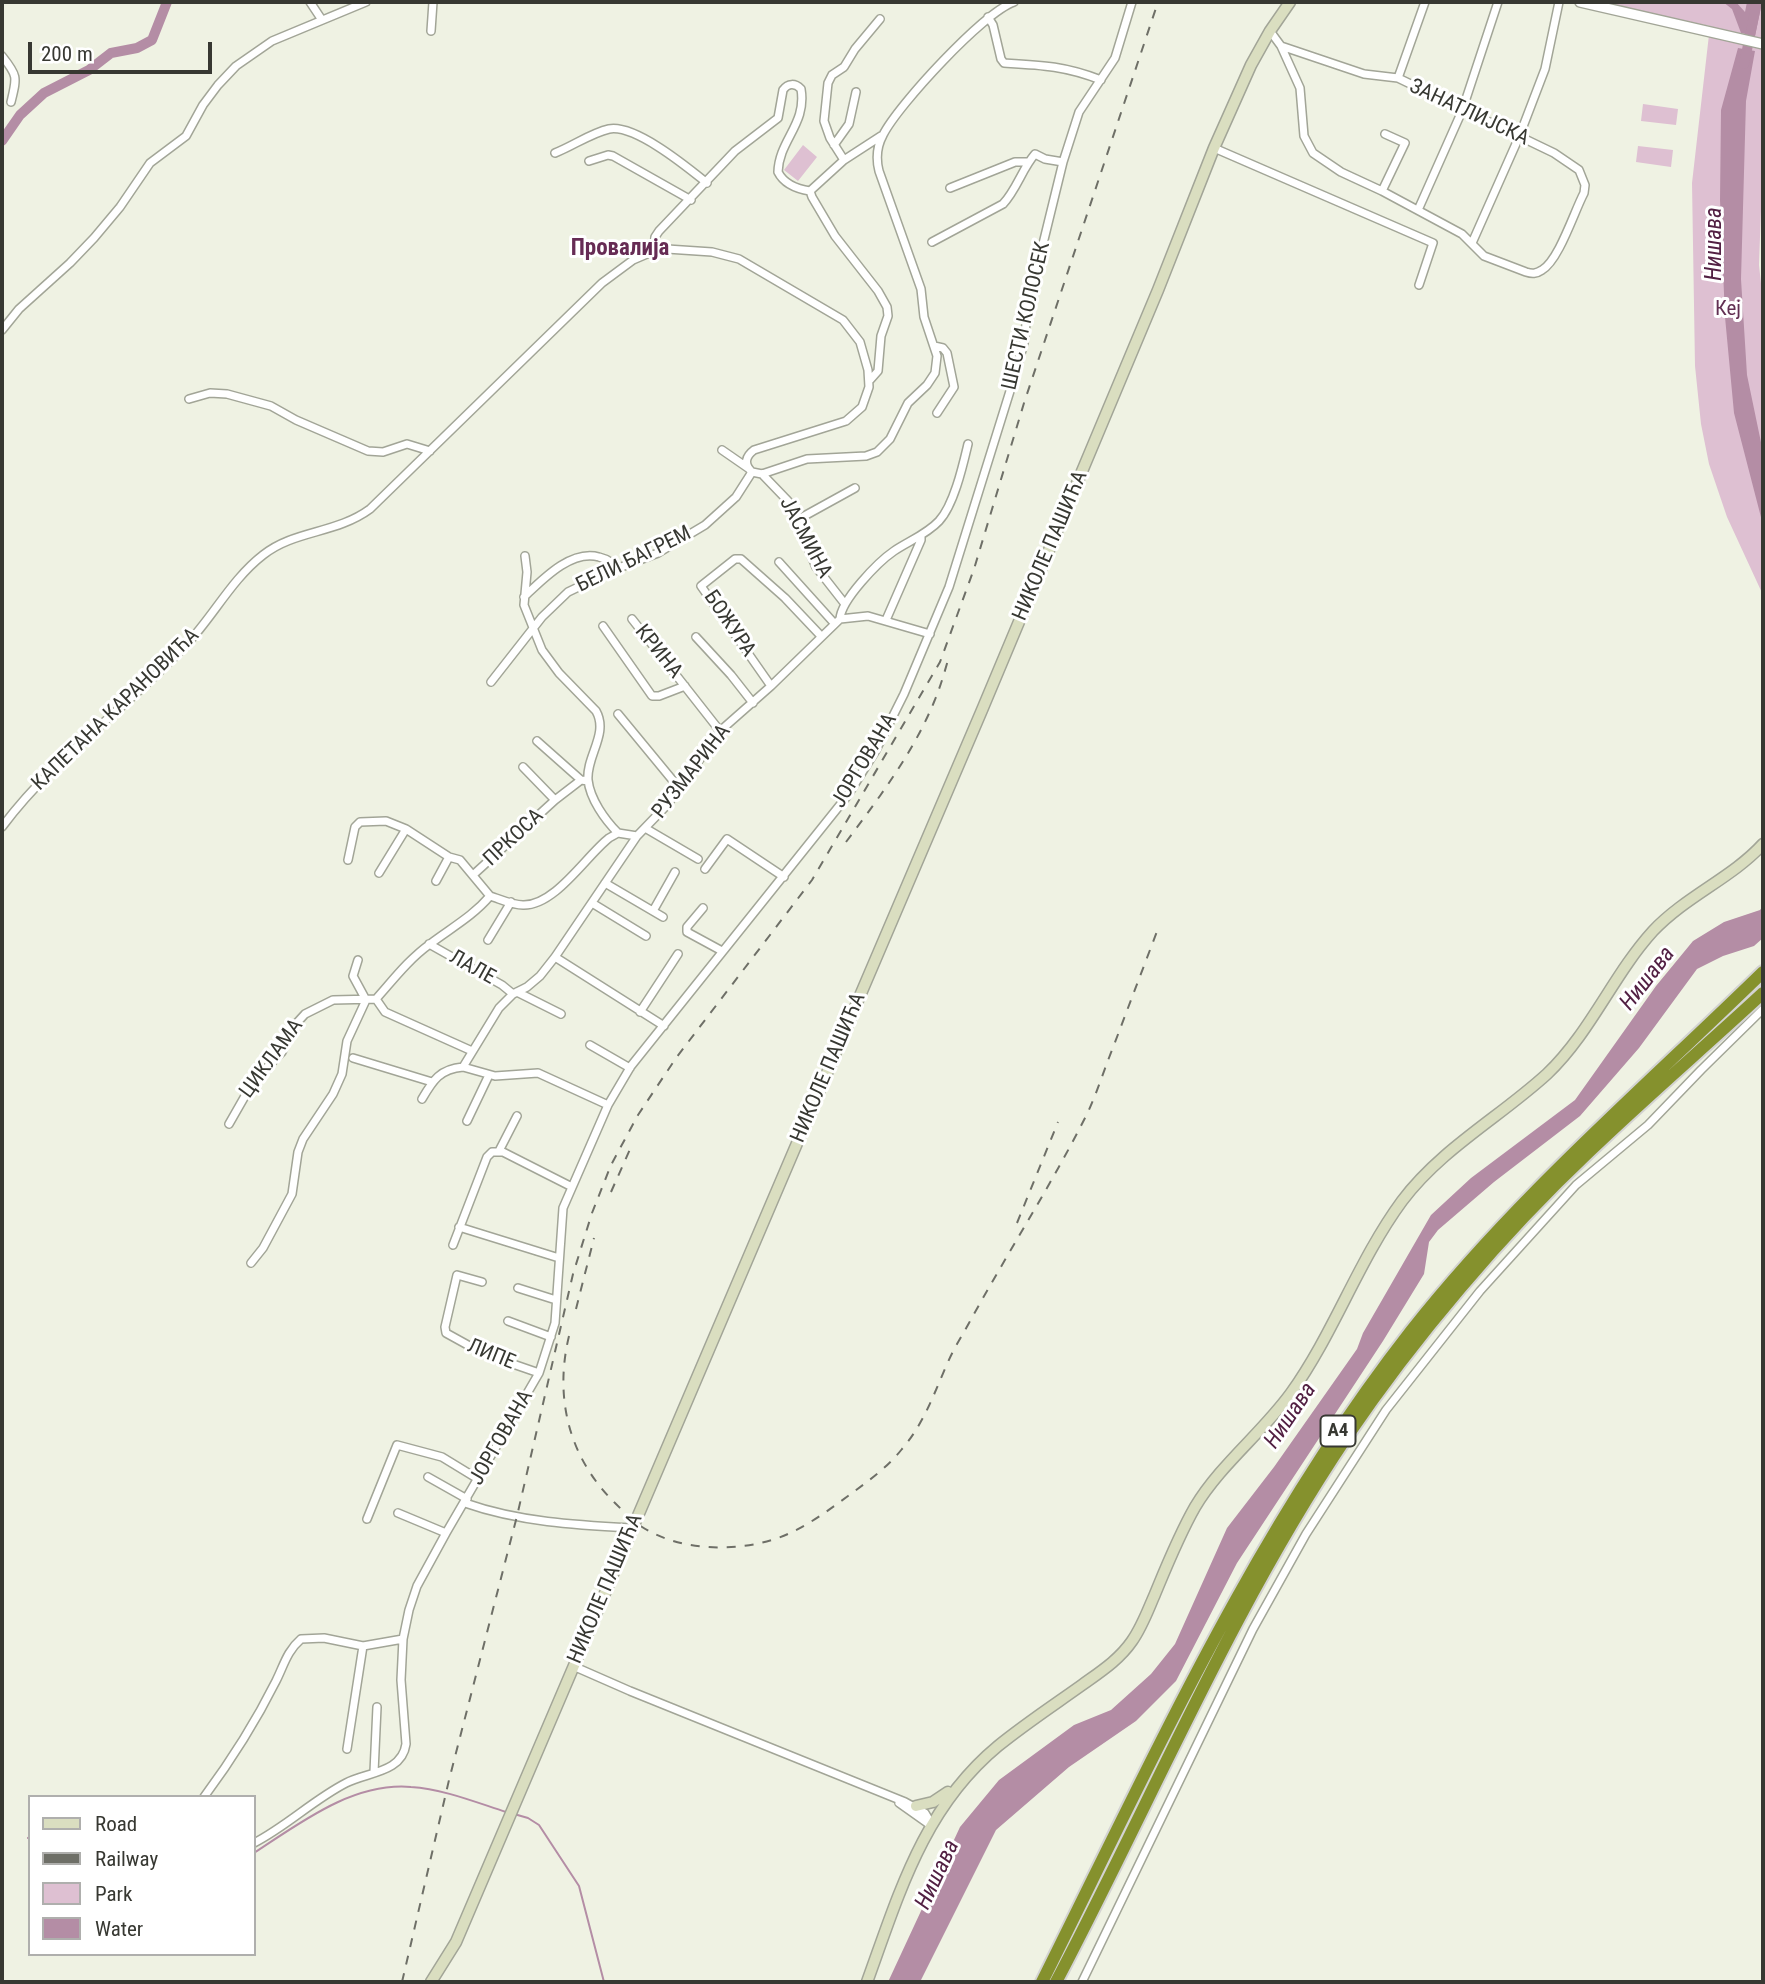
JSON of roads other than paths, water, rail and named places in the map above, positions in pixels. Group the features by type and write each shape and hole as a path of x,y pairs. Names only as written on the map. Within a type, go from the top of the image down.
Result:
{"highway":[{"name":"A4","path":"1042,1982 1230,1610 1307,1478 1365,1393 1434,1303 1529,1198 1763,972"},
{"name":"A4","path":"1056,1982 1240,1615 1329,1465 1368,1407 1449,1301 1553,1188 1597,1143 1763,993"}],"main road":[{"name":"НИКОЛЕ ПАШИЋА","path":"432,1982 456,1942 982,710 1158,290 1214,148 1251,65 1290,2"},
{"path":"916,1806 933,1802 954,1788 1001,1743 1108,1666 1131,1643 1197,1503 1290,1394 1325,1338 1377,1240 1399,1206 1419,1181 1444,1157 1513,1103 1552,1068 1593,1018 1643,944 1665,920 1698,893 1744,862 1763,844"},
{"path":"867,1982 909,1868 930,1824 954,1788"}],"street":[{"path":"310,2 322,20"},
{"path":"2,330 19,309 94,238 120,207 150,163 186,136 203,105 236,66 272,41 366,2"},
{"path":"431,31 433,2"},
{"path":"992,2 1000,9"},
{"path":"654,251 655,237 659,231 735,151 778,118 783,90 792,84 801,89 801,114 783,150 778,172 787,182 801,190 810,191 844,160 882,136 945,59 988,17 1014,2"},
{"name":"ШЕСТИ КОЛОСЕК","path":"930,635 950,587 1024,344 1028,305 1063,162 1079,112 1115,58 1132,2"},
{"path":"1398,78 1425,2"},
{"path":"1418,210 1462,111 1499,2"},
{"path":"1270,32 1281,46 1300,88 1304,136 1312,153 1333,168 1450,227 1472,243 1519,137 1545,69 1559,2"},
{"path":"1580,2 1763,44"},
{"path":"988,17 993,25 1002,62 1076,69 1101,80"},
{"path":"844,160 824,121 828,83 832,75 844,67 855,48 880,19"},
{"name":"ЗАНАТЛИЈСКА","path":"1281,46 1364,74 1398,78 1554,153 1579,170 1585,185 1584,193 1556,253 1545,268 1532,274 1526,272 1484,256 1472,243"},
{"path":"2,56 13,67 16,75 11,102"},
{"path":"834,145 849,124 856,92"},
{"path":"555,153 599,132 618,128 628,130 707,183"},
{"path":"1382,191 1405,142 1385,134"},
{"path":"722,450 750,470 762,474 807,459 866,456 885,446 895,432 908,403 932,380 937,364 924,317 918,280 879,171 877,155 882,136"},
{"path":"1214,148 1433,243 1419,285"},
{"path":"932,242 1003,204 1010,197 1035,154 1063,162"},
{"path":"589,161 607,155 613,156 691,200"},
{"path":"950,188 1015,162 1028,162"},
{"path":"750,470 746,458 754,450 834,425 855,415 862,407 870,380 878,371 881,336 888,316 887,307 878,291 835,236 810,191"},
{"name":"КАПЕТАНА КАРАНОВИЋА","path":"2,827 31,792 85,738 187,643 246,570 277,545 357,519 387,494 602,283 633,260 654,251 684,250 732,257 754,267 843,320 854,332 864,355 870,380"},
{"path":"934,346 943,348 947,353 954,387 937,413"},
{"path":"189,399 217,392 250,399 368,451 383,452 407,444 430,451"},
{"name":"РУЗМАРИНА","path":"698,859 645,828 679,788 720,731 771,686 837,621 845,604 878,565 892,552 921,536 943,516 964,463 968,444"},
{"name":"БЕЛИ БАГРЕМ","path":"491,682 533,628 568,592 658,553 705,525 736,497 750,470"},
{"name":"ЈАСМИНА","path":"762,474 785,497 816,567 845,604"},
{"path":"797,520 855,488"},
{"path":"886,620 922,540 921,536"},
{"path":"524,597 567,562 587,555 606,559 617,569"},
{"path":"525,556 527,572 524,597 527,615 548,661 600,718 601,732 584,780"},
{"name":"БОЖУРА","path":"771,686 701,586 737,558 743,559 821,636"},
{"path":"779,562 837,621 861,615 886,620 930,635"},
{"name":"КРИНА","path":"632,619 720,731"},
{"name":"КРИНА","path":"603,626 652,696 685,686"},
{"name":"ЈОРГОВАНА","path":"256,1842 347,1782 396,1764 402,1758 406,1749 401,1680 403,1639 417,1586 487,1459 539,1373 555,1323 563,1208 608,1105 630,1068 860,778 892,721 930,635"},
{"path":"696,637 753,702"},
{"path":"618,714 679,788"},
{"path":"537,741 584,780 596,803 618,833"},
{"name":"ПРКОСА","path":"523,768 555,800"},
{"name":"ПРКОСА","path":"473,875 555,800 584,780"},
{"path":"348,860 355,827 360,822 386,821 406,829 449,857 460,860 491,896 523,905 542,899 558,888 601,844 618,833 637,836 645,828"},
{"path":"379,873 406,829"},
{"name":"РУЗМАРИНА","path":"463,1067 499,1008 540,976 555,957 637,836"},
{"path":"705,869 727,839 784,877"},
{"path":"436,881 449,857"},
{"path":"653,911 675,872"},
{"path":"604,883 663,917"},
{"path":"472,1051 385,1012 376,999 399,972 429,944 469,918 491,896"},
{"path":"488,940 512,902"},
{"path":"592,903 646,936"},
{"path":"703,908 687,928 687,932 722,951"},
{"name":"ЛАЛЕ","path":"429,944 515,993"},
{"path":"640,1012 678,954"},
{"path":"555,957 664,1026"},
{"path":"251,1264 263,1248 292,1194 298,1152 303,1139 342,1074 347,1041 366,1000 353,976 358,960"},
{"path":"515,993 561,1014"},
{"name":"ЦИКЛАМА","path":"229,1124 253,1082 282,1052 299,1019 332,1000 376,999"},
{"path":"1082,1982 1253,1629 1306,1534 1386,1410 1480,1291 1576,1185 1648,1125 1763,1009"},
{"path":"590,1045 630,1068"},
{"path":"353,1058 432,1082"},
{"path":"422,1099 441,1072 449,1068 463,1067 489,1075 538,1073 608,1105"},
{"path":"467,1121 489,1075"},
{"path":"499,1151 517,1116"},
{"path":"453,1245 487,1157 492,1152 499,1151 572,1187"},
{"path":"459,1227 559,1258"},
{"name":"ЛИПЕ","path":"482,1282 457,1275 445,1327 446,1333 484,1354 539,1373"},
{"path":"518,1288 556,1300"},
{"path":"508,1321 551,1337"},
{"path":"368,1519 397,1445 442,1457 478,1479"},
{"name":"ЈОРГОВАНА","path":"428,1478 466,1501"},
{"path":"466,1501 485,1510 556,1523 632,1528"},
{"path":"398,1513 446,1533"},
{"path":"205,1795 277,1680 293,1646 301,1639 312,1637 363,1646 403,1639"},
{"path":"347,1749 363,1646"},
{"path":"573,1666 916,1806 925,1812 930,1824"},
{"path":"374,1772 377,1707"},
{"path":"893,1798 930,1824"}],"water":[{"path":"1723,2 1736,2 1745,12 1747,2 1762,2 1755,36 1741,33 1732,9"},
{"path":"1738,48 1755,51 1746,101 1741,279 1747,375 1763,452 1763,525 1734,413 1725,317 1720,200 1721,110"},
{"path":"1763,906 1763,938 1754,946 1723,956 1697,969 1639,1048 1580,1116 1494,1182 1438,1230 1429,1242 1424,1274 1237,1563 1176,1681 1136,1721 1069,1767 996,1830 920,1982 888,1982 960,1827 999,1780 1074,1725 1111,1710 1151,1674 1175,1644 1227,1528 1274,1467 1357,1349 1363,1333 1431,1215 1471,1178 1575,1100 1656,986 1693,941 1724,922 1760,910"}],"waterway":[{"path":"2,141 20,115 44,93 89,70 111,53 137,48 152,40 167,2"},
{"name":"Нишава","path":"1744,64 1757,2"},
{"path":"256,1852 328,1807 368,1791 389,1787 435,1790 506,1812"},
{"path":"514,1814 539,1825 579,1886 604,1982"}],"railway":[{"path":"402,1982 449,1780 517,1516 573,1274 592,1213 611,1165 638,1115 676,1058 812,880 940,662 974,569 1024,403 1158,2"},
{"path":"846,842 906,757 926,721 948,660"},
{"path":"569,1336 563,1382 569,1426 576,1447 599,1485 635,1522 669,1540 689,1545 730,1547 751,1545 788,1534 826,1512 890,1462 910,1439 923,1418 955,1347 1088,1112 1159,926"},
{"path":"1017,1223 1058,1122"},
{"path":"611,1192 631,1147"},
{"path":"576,1309 594,1238"}],"district":[{"name":"Провалија","path":"620,249"}],"park label":[{"name":"Кеј","path":"1728,310"}]}
